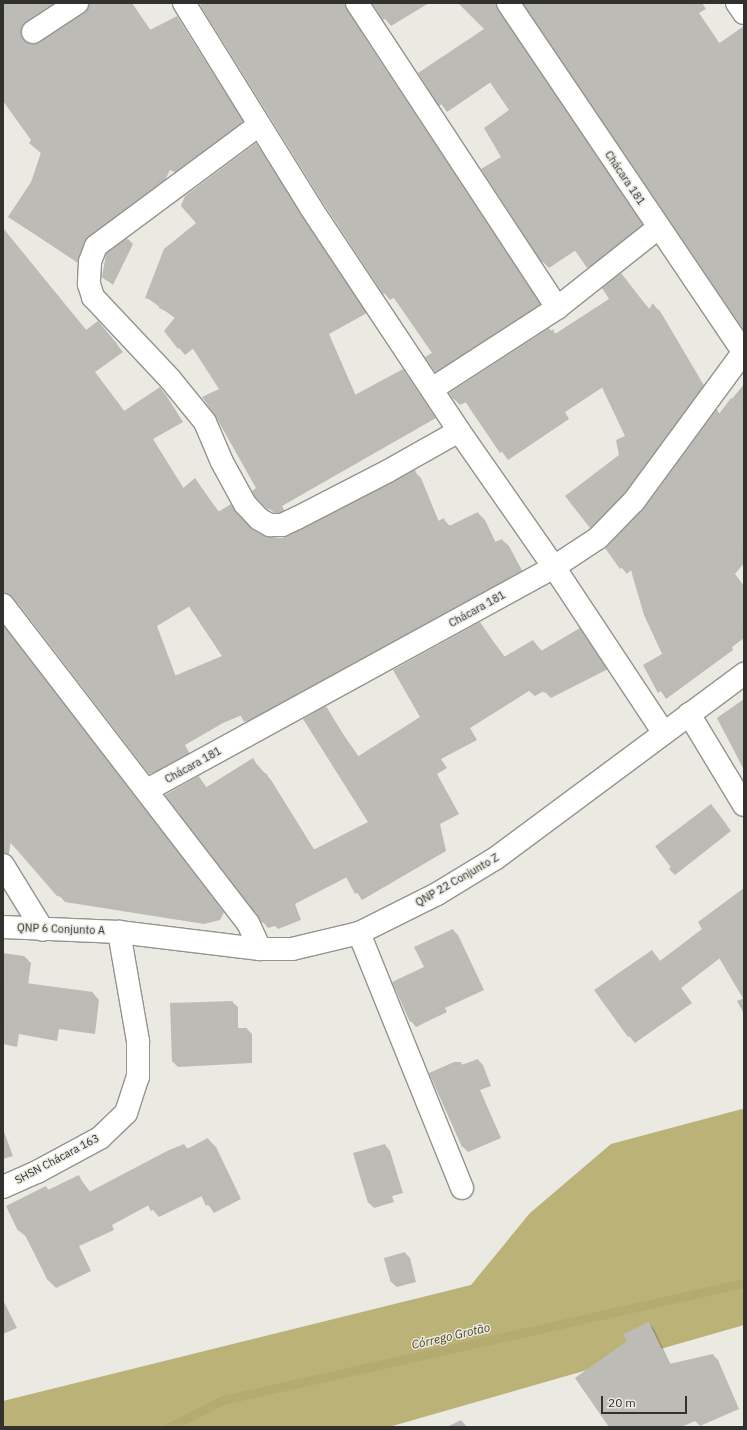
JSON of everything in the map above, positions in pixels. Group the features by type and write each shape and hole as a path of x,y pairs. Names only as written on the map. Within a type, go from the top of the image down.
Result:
{"street":[{"path":"33,32 77,3"},
{"path":"184,3 311,208 432,388 459,431 554,567 664,733"},
{"path":"358,3 557,308"},
{"name":"Chácara 181","path":"147,790 554,567 598,538 634,501 743,352 658,228 508,3"},
{"path":"737,3 744,13"},
{"path":"259,125 96,246 90,262 89,284 93,297 170,379 205,422 222,462 245,504 259,519 270,525 282,525 297,518 388,471 459,431"},
{"path":"432,388 557,308 658,228"},
{"path":"3,606 147,790 248,923 260,949"},
{"name":"QNP 22 Conjunto Z","path":"119,932 260,949 292,949 359,933 437,894 496,858 744,674"},
{"path":"689,714 744,805"},
{"path":"3,865 43,930"},
{"name":"QNP 6 Conjunto A","path":"3,927 43,930 119,932"},
{"name":"SHSN Chácara 163","path":"3,1186 37,1172 100,1138 126,1113 138,1077 138,1041 119,932"},
{"path":"359,933 462,1188"}],"shaded area":[{"path":"742,1109 744,1110 744,1325 389,1427 3,1427 3,1401 471,1285 530,1213 611,1144"}],"building":[{"path":"3,3 54,3 22,26 22,39 33,44 84,13 89,3 131,3 150,30 177,16 243,122 177,170 164,165 152,189 88,236 78,262 8,217 31,182 41,153 29,143 31,140 3,101"},
{"path":"203,3 345,3 361,33 536,299 535,307 435,372 425,357 432,353 389,291 383,294 322,201 200,5"},
{"path":"372,3 413,3 383,20"},
{"path":"458,3 496,3 498,10 642,225 604,252 606,254 587,268 570,243 542,263 481,169 501,157 484,128 509,110 485,75 439,106 418,73 484,29"},
{"path":"532,3 691,3 718,44 744,26 744,331 525,6"},
{"path":"256,143 361,306 323,328 353,396 403,369 431,411 277,500 282,511 279,512 267,509 255,497 252,491 256,488 216,417 202,397 219,389 188,341 178,349 164,331 176,316 159,308 160,303 145,298 164,249 196,223 181,206 185,196"},
{"path":"3,228 86,330 98,321 118,345 89,365 124,411 160,387 177,415 148,432 182,489 195,478 218,512 231,504 253,530 264,536 282,538 415,470 436,522 444,518 447,527 478,512 493,543 502,539 520,571 244,722 237,708 216,717 179,738 187,754 149,774 13,597 3,593","holes":["184,599 222,656 172,677 151,619"]},
{"path":"128,237 107,281 102,277 106,254"},
{"path":"621,273 649,309 653,303 703,386 624,493 590,528 565,496 619,455 616,440 625,436 598,379 559,405 563,412 500,453 460,394 453,399 449,393 549,328 551,331 553,329 555,334 609,299 602,288"},
{"path":"731,398 744,411 744,544 741,548 743,550 729,567 744,587 744,627 726,640 728,643 658,693 643,665 662,654 644,615 628,560 620,569 605,548 644,508 717,409 719,414"},
{"path":"480,622 504,657 533,640 541,651 580,628 603,663 544,693 539,685 528,691 525,685 465,722 473,734 436,753 442,762 432,768 454,808 435,818 438,822 434,824 441,845 355,894 343,871 290,898 296,914 271,923 270,920 262,923 165,795 199,776 205,788 253,758 263,775 266,773 313,850 368,822 303,719 326,706 357,757 420,717 393,670"},
{"path":"3,625 218,905 213,913 197,918 57,896 3,834"},
{"path":"744,699 744,770 717,718"},
{"path":"711,804 727,825 671,867 655,846"},
{"path":"744,888 744,1000 715,951 675,981 687,996 628,1037 594,990 652,950 660,961 702,929 698,922"},
{"path":"453,929 479,985 440,1003 442,1007 410,1022 392,982 424,967 414,947"},
{"path":"3,980 93,992 88,1028 53,1022 51,1035 3,1027"},
{"path":"233,1001 234,1028 247,1028 247,1060 172,1062 170,1003"},
{"path":"478,1059 487,1080 476,1085 496,1133 462,1147 429,1073 454,1062 461,1062 462,1065"},
{"path":"208,1138 234,1192 206,1206 197,1187 151,1211 144,1197 105,1217 107,1223 72,1239 84,1264 48,1281 22,1229 18,1231 6,1206 46,1186 48,1190 79,1175 87,1192 91,1191 167,1151 184,1144 187,1149"},
{"path":"385,1144 398,1188 388,1191 389,1197 368,1203 353,1153"},
{"path":"405,1252 412,1276 391,1282 384,1258"},
{"path":"649,1322 669,1364 713,1354 735,1404 681,1427 609,1427 575,1378 627,1341 623,1334"}],"waterway":[{"name":"Córrego Grotão","path":"169,1427 223,1400 744,1283"}]}
